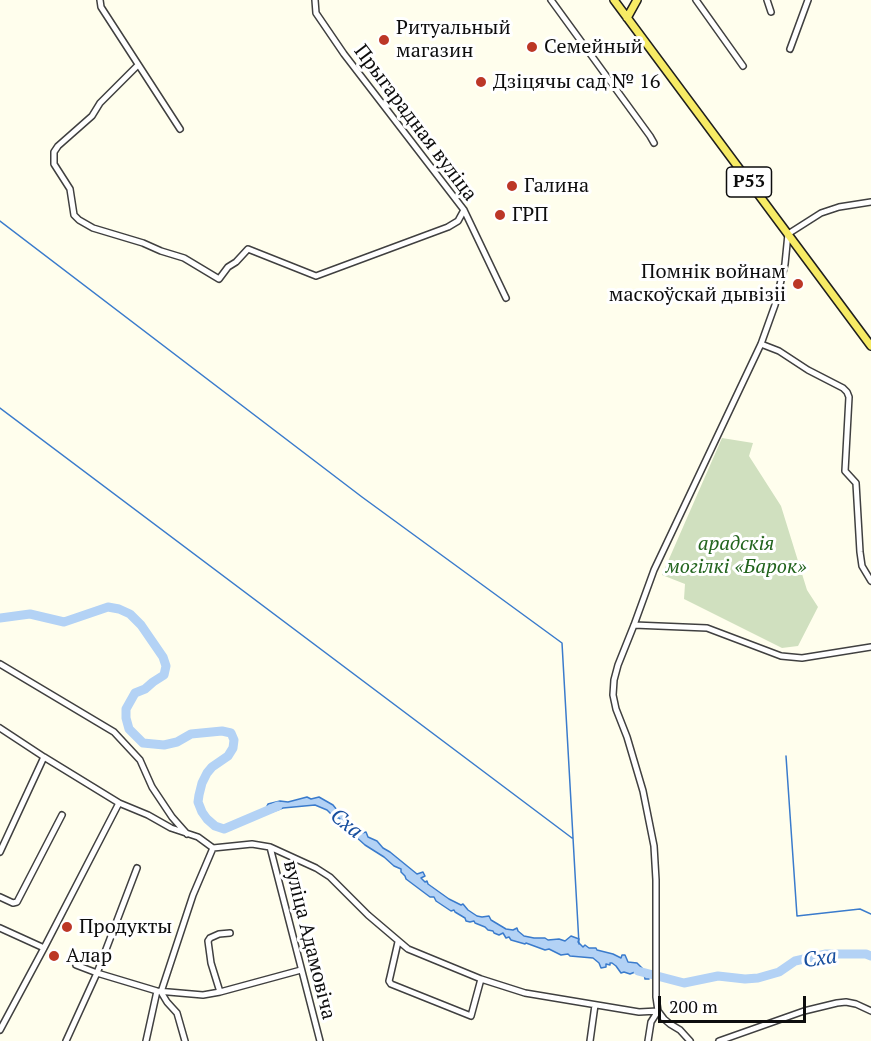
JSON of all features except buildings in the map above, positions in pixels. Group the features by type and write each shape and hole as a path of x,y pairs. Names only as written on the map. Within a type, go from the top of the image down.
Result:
{"main road":[{"name":"Р53","path":"614,0 871,346"},
{"path":"627,18 637,0"}],"street":[{"path":"100,0 101,7 180,129"},
{"name":"Прыгарадная вуліца","path":"315,0 316,13 344,54 464,210 506,298"},
{"path":"551,0 654,143"},
{"path":"696,0 743,66"},
{"path":"767,0 771,12"},
{"path":"789,50 808,0"},
{"path":"138,65 100,103 92,116 54,152 54,164 70,189 74,215 93,228 184,258 219,279 228,267 248,249 316,276 448,227 459,221 464,210"},
{"path":"690,1041 680,1030 669,1024 658,1011 654,846 643,790 616,709 614,680 654,570 761,344 775,305 785,264 788,234 821,213 839,207 871,202"},
{"path":"761,344 779,351 847,392 849,397 845,471 856,483 862,566 871,581"},
{"path":"634,625 707,628 781,656 802,658 871,647"},
{"path":"0,664 114,732 140,760 152,787 172,817 187,834"},
{"path":"0,728 118,803 148,815 171,828 198,837 213,848 252,844 270,847 316,868 330,877 368,915 408,949 481,979 525,993 639,1012 658,1011"},
{"path":"0,851 44,758"},
{"path":"0,1030 45,948 118,803"},
{"path":"0,897 13,903 17,902 62,815"},
{"name":"вуліца Адамовіча","path":"270,847 320,1041"},
{"path":"146,1041 159,992 193,895 213,848"},
{"path":"66,1041 97,974 137,868"},
{"path":"0,928 45,948"},
{"path":"220,992 211,963 208,941 219,934 230,933"},
{"path":"398,942 389,981 391,984 471,1016 481,979"},
{"path":"76,965 97,974 159,992 203,995 301,970"},
{"path":"159,992 177,1013 185,1041"},
{"path":"720,1041 804,1011 837,1003 856,1004 871,1011"},
{"path":"590,1041 595,1005"},
{"path":"648,1041 651,1022 658,1011"}],"green space":[{"name":"арадскія могілкі «Барок»","path":"722,438 753,443 749,456 781,506 807,590 818,607 798,646 782,648 684,599 685,584 662,575"}],"water":[{"path":"307,797 311,799 319,797 342,813 346,813 349,823 362,833 366,832 368,837 377,841 417,874 423,872 425,876 421,878 425,882 427,881 449,899 463,904 477,916 489,916 491,920 506,929 517,928 524,936 565,941 571,936 579,939 578,942 583,947 585,945 589,948 596,948 621,958 625,955 628,962 637,963 648,972 649,979 645,979 644,974 635,972 621,973 612,963 601,968 593,958 561,955 549,949 545,950 511,940 503,933 499,935 474,921 466,921 454,910 451,911 406,879 401,869 365,845 344,826 339,818 335,818 327,810 315,805 283,808 269,813 266,808 268,804"}],"waterway":[{"path":"0,221 362,497 562,643 579,944"},
{"path":"0,408 572,838"},
{"name":"Сха","path":"0,618 30,614 64,622 108,607 130,614 141,625 163,657 166,666 164,675 145,689 135,693 126,709 129,729 143,743 164,745 177,742 191,734 222,731 231,733 234,740 233,748 228,756 207,773 199,795 198,802 202,812 215,826 224,829 278,806"},
{"path":"786,756 797,916 860,909 871,914"},
{"name":"Сха","path":"638,971 684,983 718,976 758,978 779,972 795,961 826,954 871,956"}],"place":[{"name":"Ритуальный магазин","path":"384,40"},
{"name":"Семейный","path":"532,47"},
{"name":"Дзіцячы сад № 16","path":"481,82"},
{"name":"Галина","path":"512,186"},
{"name":"ГРП","path":"500,215"},
{"name":"Помнік войнам маскоўскай дывізіі","path":"798,284"},
{"name":"Продукты","path":"67,927"},
{"name":"Алар","path":"54,956"}]}
